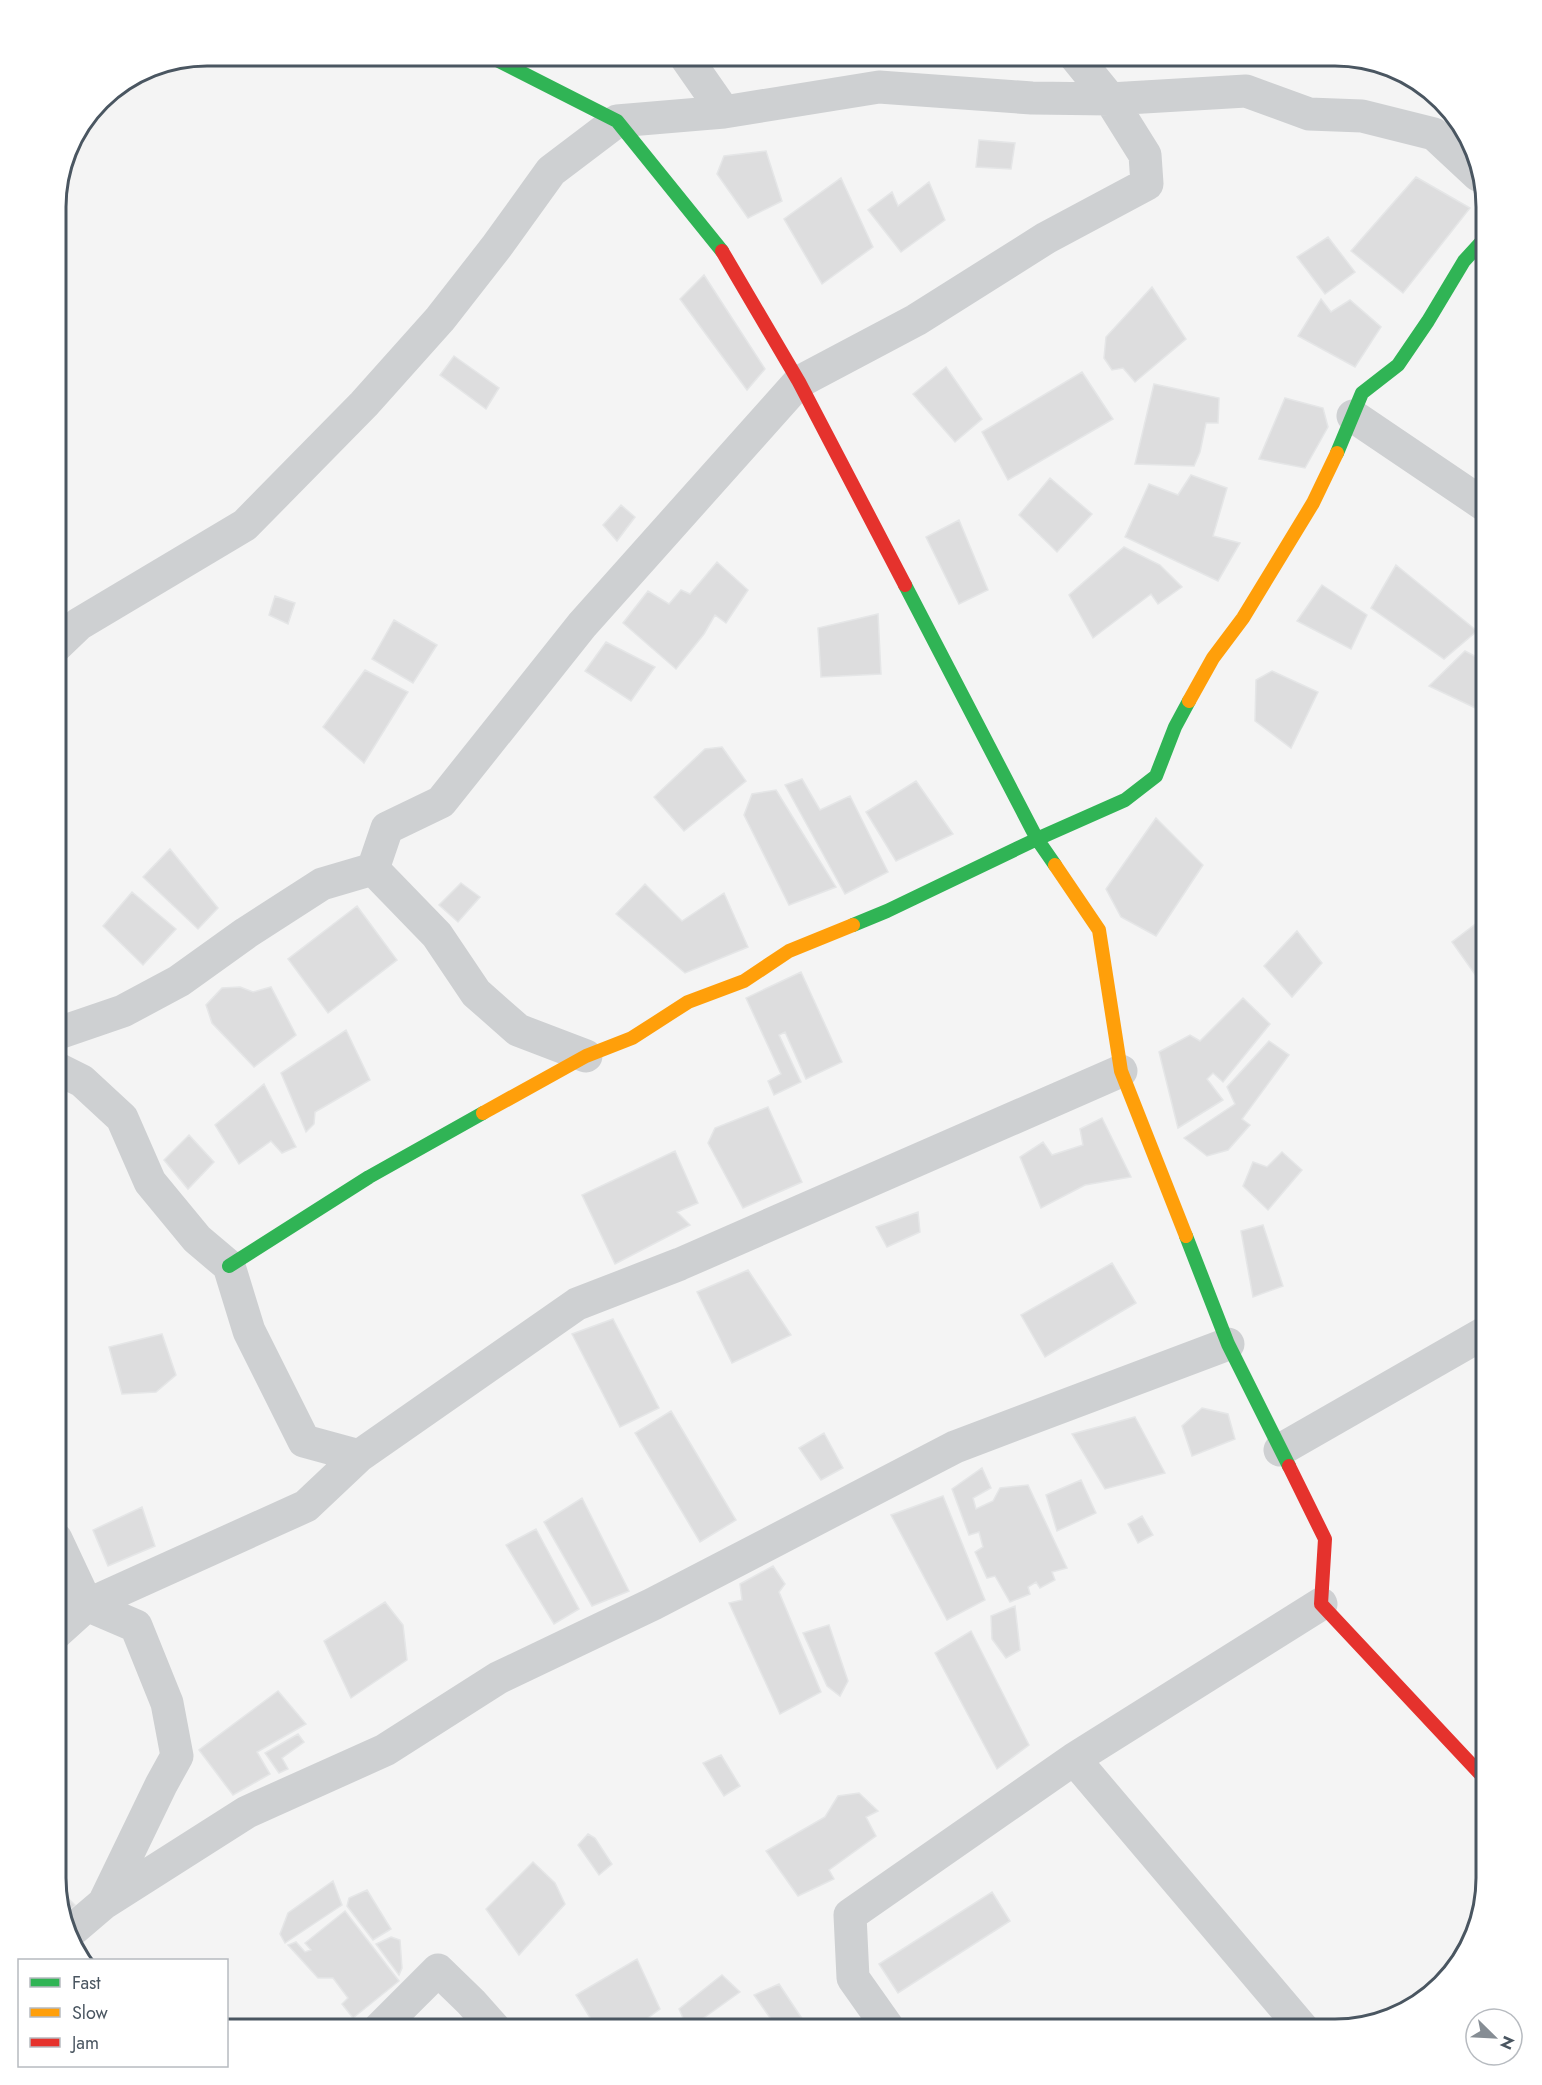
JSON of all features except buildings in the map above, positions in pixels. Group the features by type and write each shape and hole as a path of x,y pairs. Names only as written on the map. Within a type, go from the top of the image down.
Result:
{"street":[{"path":"509,66 617,121 724,253 799,382 1037,839 1099,930 1121,1071 1228,1344 1325,1539 1322,1604 1476,1769"},
{"path":"693,66 724,112"},
{"path":"373,869 387,828 441,802 582,626 799,382 916,320 1046,238 1147,184 1145,155 1110,99 1083,66"},
{"path":"66,637 80,624 245,525 364,404 440,319 551,171 617,121 724,112 879,87 1032,98 1110,99 1246,91 1310,114 1362,116 1442,125 1469,164"},
{"path":"229,1266 369,1177 586,1056 632,1038 687,1002 744,981 789,951 887,911 1037,839 1125,800 1156,776 1175,727 1213,658 1243,618 1313,503 1362,393 1398,365 1464,261 1476,248"},
{"path":"1353,417 1476,499"},
{"path":"66,1031 123,1011 178,981 246,933 322,884 373,869"},
{"path":"373,869 437,935 476,993 518,1030 586,1056"},
{"path":"66,1624 87,1605 306,1506 359,1456 577,1304 680,1264 1121,1071"},
{"path":"66,1073 82,1081 122,1118 150,1182 197,1239 229,1266 249,1331 304,1442 359,1456"},
{"path":"1280,1450 1476,1338"},
{"path":"75,1927 104,1903 247,1812 385,1750 498,1678 653,1604 955,1447 1228,1344"},
{"path":"66,1560 87,1605 135,1626 167,1703 177,1756 104,1903"},
{"path":"882,2019 854,1978 850,1915 1074,1759 1322,1604"},
{"path":"1074,1759 1294,2019"},
{"path":"389,2019 438,1970 486,2019"}],"traffic: fast":[{"path":"509,66 617,121 722,251"},
{"path":"1337,453 1362,393 1398,365 1464,261 1476,248"},
{"path":"905,585 1037,839 1055,865"},
{"path":"853,925 1125,800 1156,776 1175,727 1189,701"},
{"path":"229,1266 369,1177 483,1113"},
{"path":"1186,1236 1228,1344 1289,1466"}],"traffic: slow":[{"path":"1189,701 1213,658 1243,618 1313,503 1337,453"},
{"path":"1055,865 1099,930 1121,1071 1186,1236"},
{"path":"483,1113 586,1056 632,1038 688,1002 744,981 789,951 853,925"}],"traffic: jam":[{"path":"722,251 799,382 905,585"},
{"path":"1289,1466 1325,1539 1321,1604 1476,1769"}]}
